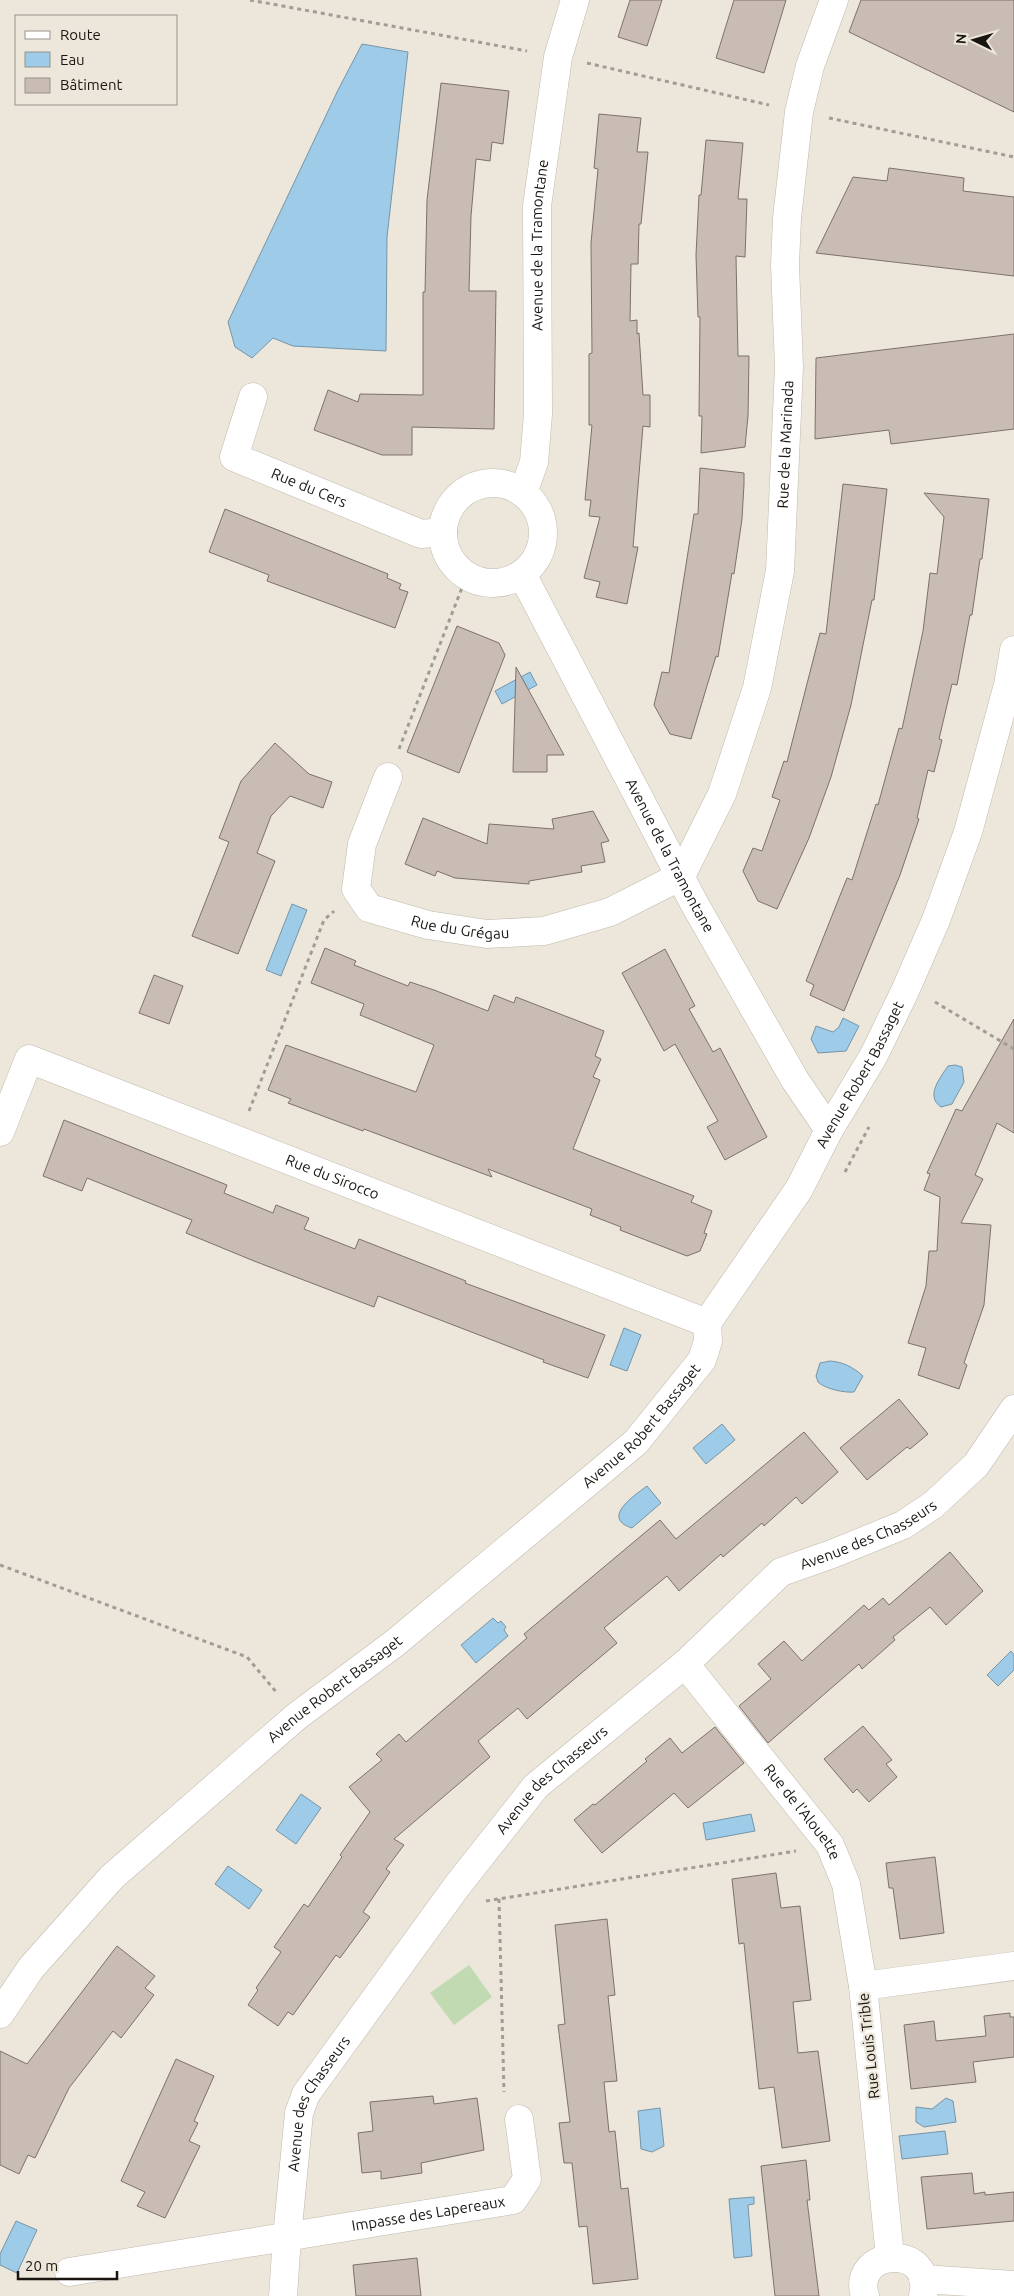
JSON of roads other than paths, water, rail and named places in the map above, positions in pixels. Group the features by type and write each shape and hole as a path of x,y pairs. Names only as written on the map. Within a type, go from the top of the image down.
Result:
{"street":[{"name":"Avenue de la Tramontane","path":"523,492 534,462 538,414 537,206 558,57 575,0"},
{"name":"Rue de la Marinada","path":"681,876 722,794 757,688 780,572 789,387 785,265 787,218 799,112 810,66 834,0"},
{"name":"Rue du Cers","path":"253,397 234,456 421,534 443,532"},
{"path":"494,482 509,485 523,492 534,504 541,518 543,533 541,549 533,563 522,574 509,580 494,583 480,581 467,576 454,564 445,549 443,532 446,517 453,503 464,492 478,485 494,482"},
{"name":"Avenue de la Tramontane","path":"522,574 681,876 795,1080 829,1130"},
{"name":"Avenue Robert Bassaget","path":"0,2014 31,1968 112,1877 297,1716 395,1643 636,1442 702,1360 708,1341 707,1323 799,1189 829,1130 874,1055 905,991 936,920 968,832 1008,685 1014,650"},
{"name":"Rue du Grégau","path":"388,777 362,844 356,889 369,908 428,925 487,934 544,931 610,912 681,876"},
{"name":"Rue du Sirocco","path":"0,1132 28,1059 707,1323"},
{"name":"Avenue des Chasseurs","path":"284,2296 287,2238 299,2113 306,2094 441,1908 536,1786 685,1664 781,1572 832,1554 903,1525 933,1505 976,1465 1014,1409"},
{"name":"Rue de l'Alouette","path":"685,1664 830,1845 846,1884 863,1986"},
{"name":"Rue Louis Trible","path":"890,2257 863,1986 1014,1966"},
{"name":"Impasse des Lapereaux","path":"69,2272 513,2200 527,2179 519,2119"},
{"path":"865,2296 864,2282 867,2273 873,2266 890,2257 907,2260 914,2265 923,2288 1014,2285"}],"water":[{"path":"362,44 408,52 387,237 386,351 293,346 273,338 252,358 235,347 228,322 338,90"},
{"path":"530,672 537,685 502,704 495,691"},
{"path":"292,904 307,910 281,976 266,970"},
{"path":"843,1018 859,1026 846,1051 818,1053 811,1039 816,1026 833,1032 839,1027"},
{"path":"948,1066 962,1067 964,1082 952,1104 941,1107 936,1103 934,1092"},
{"path":"624,1328 641,1335 627,1371 610,1365"},
{"path":"830,1361 848,1365 863,1376 854,1392 835,1390 825,1387 818,1382 816,1376 820,1363"},
{"path":"722,1424 735,1440 706,1464 693,1448"},
{"path":"647,1486 661,1503 632,1528 623,1524 619,1518 623,1507"},
{"path":"493,1618 498,1623 501,1621 506,1627 504,1630 508,1636 476,1663 461,1645"},
{"path":"1011,1651 1014,1655 1014,1670 998,1686 987,1675"},
{"path":"301,1794 321,1808 296,1844 276,1830"},
{"path":"751,1814 755,1831 706,1840 703,1823"},
{"path":"228,1866 262,1890 249,1909 215,1884"},
{"path":"946,2098 953,2101 956,2122 924,2127 916,2122 916,2107 932,2109"},
{"path":"660,2108 664,2146 652,2152 641,2149 638,2111"},
{"path":"945,2131 948,2154 902,2159 899,2136"},
{"path":"754,2197 754,2204 748,2205 752,2256 734,2258 729,2199"},
{"path":"16,2221 37,2230 17,2273 0,2265 0,2254"}]}
